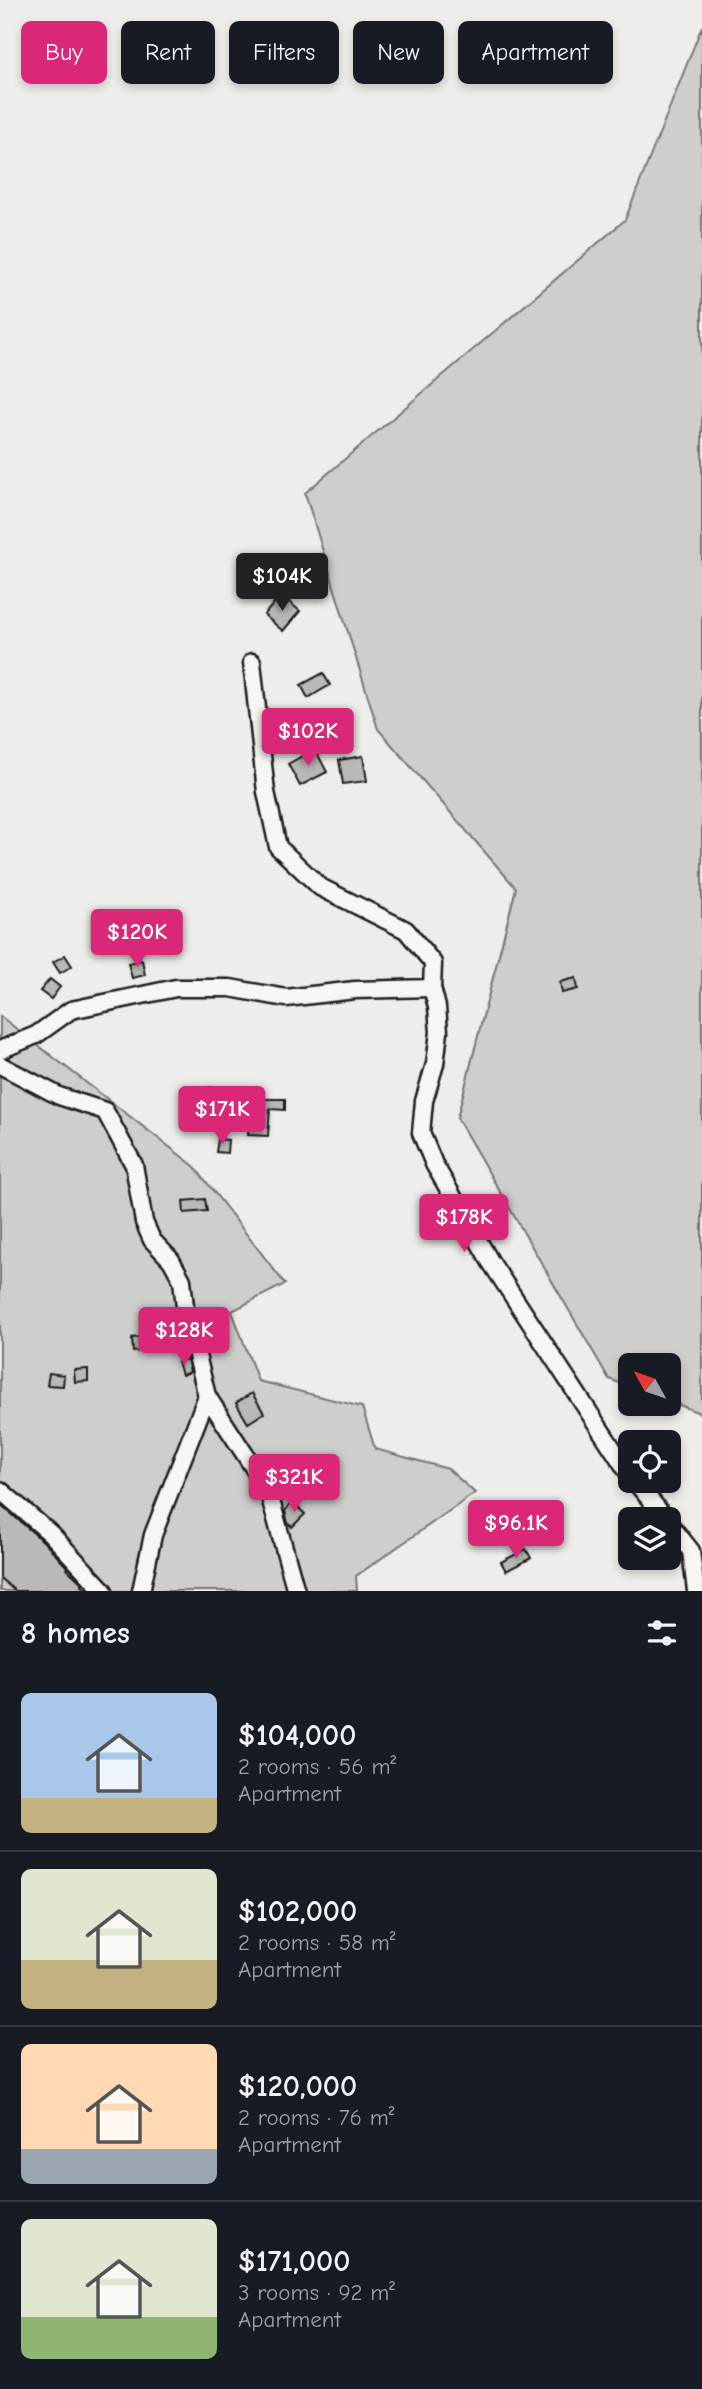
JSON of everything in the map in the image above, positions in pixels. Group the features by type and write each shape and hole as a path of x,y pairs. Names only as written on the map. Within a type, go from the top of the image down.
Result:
{"street":[{"path":"252,662 266,792 278,847 320,887 406,930 433,964 432,988 439,1032 435,1064 424,1101 421,1133 434,1164 489,1261 618,1457"},
{"path":"0,1050 36,1035 71,1010 176,988 230,988 286,998 355,990 432,988"},
{"path":"0,1065 59,1096 105,1111 134,1166 144,1222 152,1240 171,1260 182,1280 207,1396 268,1490 296,1591"},
{"path":"141,1591 153,1535 207,1396"},
{"path":"0,1489 51,1534 104,1591"},
{"path":"645,1493 656,1507"},
{"path":"681,1538 691,1551 696,1591"}],"shaded area":[{"path":"702,26 702,1414 681,1406 681,1353 618,1353 618,1382 609,1379 457,1118 516,888 378,729 305,493 625,220"},
{"path":"0,1016 194,1166 285,1284 232,1311 258,1381 362,1407 375,1449 448,1469 475,1493 356,1576 357,1591 0,1591"}],"building":[{"path":"281,595 300,611 283,631 264,615"},
{"path":"323,673 330,685 308,698 301,685"},
{"path":"315,749 327,772 300,786 288,764"},
{"path":"363,756 367,781 343,784 339,760"},
{"path":"65,955 72,966 60,973 53,962"},
{"path":"142,960 145,975 132,978 128,963"},
{"path":"576,978 578,989 562,993 560,982"},
{"path":"50,979 60,987 51,999 40,991"},
{"path":"217,1087 248,1095 248,1092 261,1092 261,1099 285,1099 285,1110 270,1109 268,1136 248,1135 249,1114 207,1117 205,1088"},
{"path":"218,1139 228,1140 227,1153 216,1152"},
{"path":"205,1199 207,1211 184,1213 183,1201"},
{"path":"177,1317 182,1339 162,1343 162,1349 133,1352 132,1338 171,1330 169,1319"},
{"path":"187,1359 190,1372 182,1375 178,1362"},
{"path":"88,1369 88,1381 75,1382 74,1370"},
{"path":"49,1373 64,1375 63,1386 47,1385"},
{"path":"252,1393 264,1413 248,1423 236,1403"},
{"path":"292,1502 305,1514 292,1527 285,1511"},
{"path":"0,1504 44,1542 89,1591 15,1591 0,1578"},
{"path":"526,1549 531,1558 506,1571 501,1562"}]}
